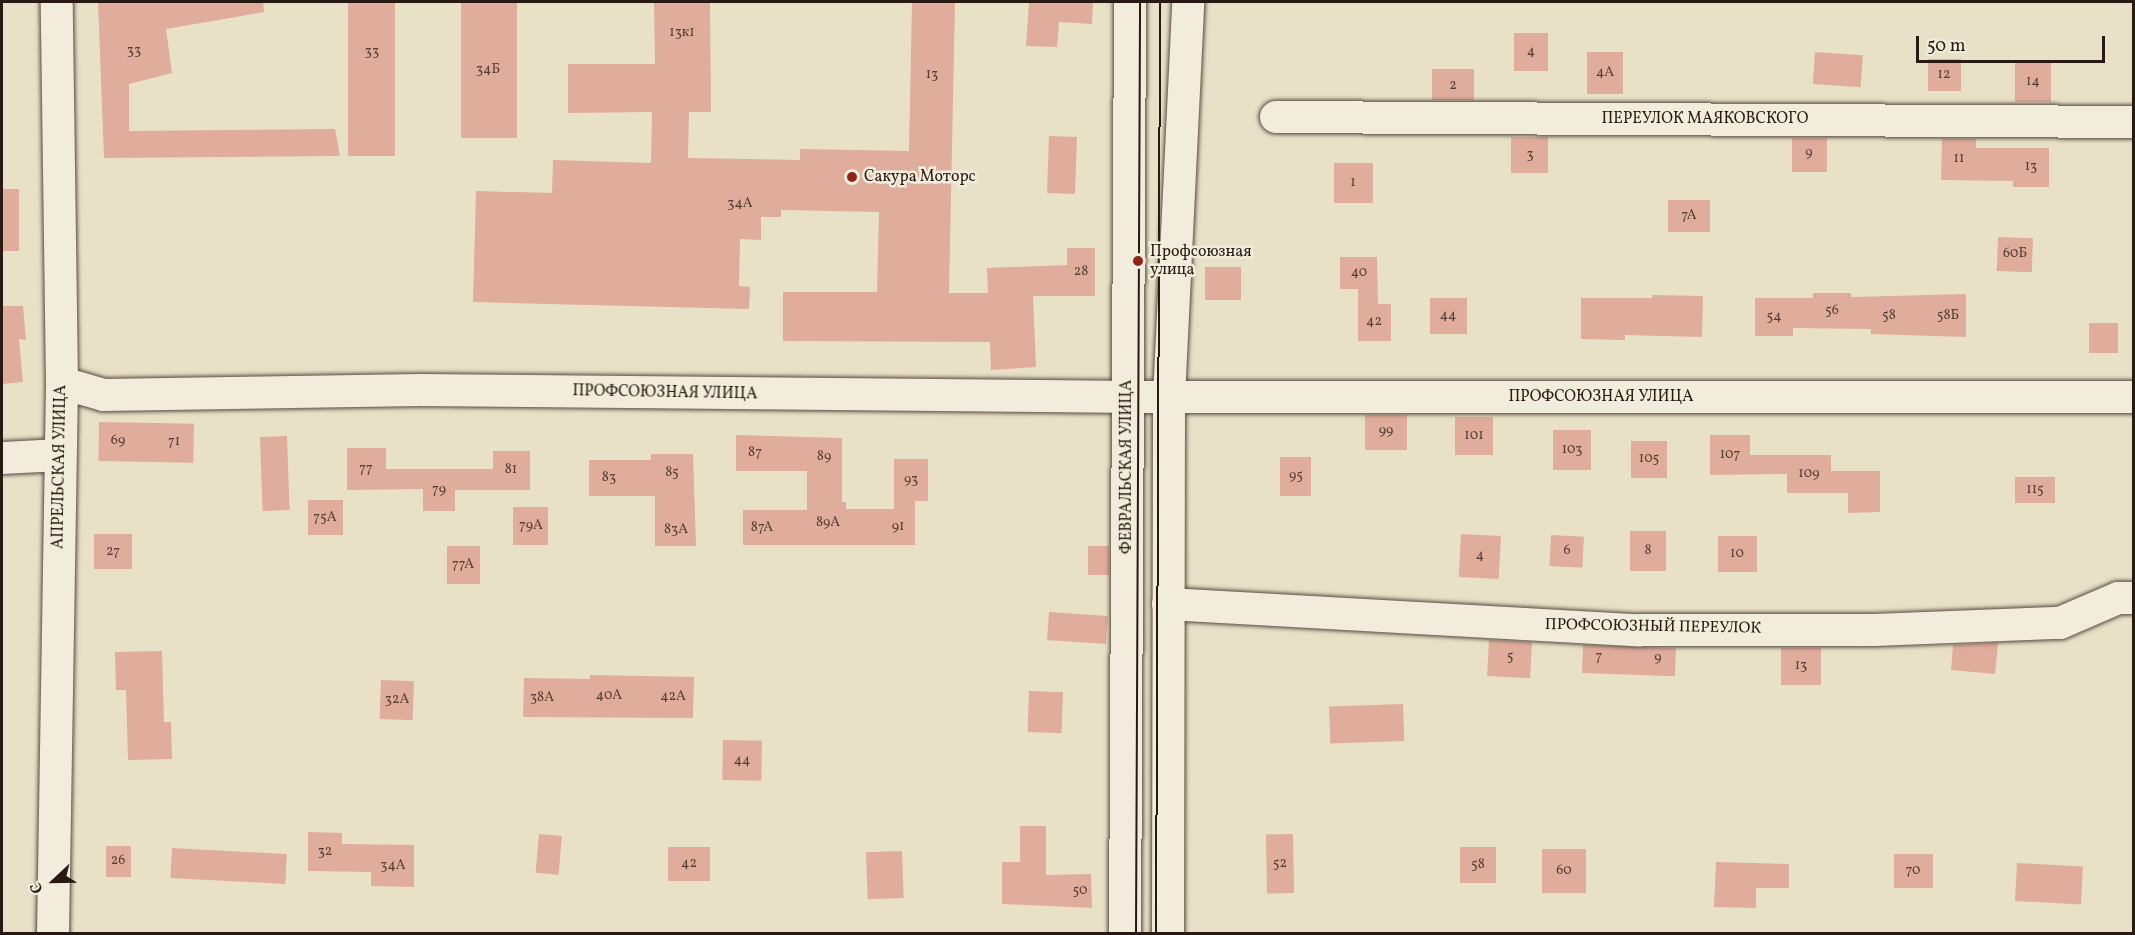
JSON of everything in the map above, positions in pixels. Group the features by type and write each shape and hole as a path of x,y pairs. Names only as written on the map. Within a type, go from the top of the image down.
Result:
{"street":[{"name":"АПРЕЛЬСКАЯ УЛИЦА","path":"54,933 59,455 62,383 57,2"},
{"name":"ФЕВРАЛЬСКАЯ УЛИЦА","path":"1125,933 1130,2"},
{"path":"1168,933 1169,398 1188,2"},
{"name":"ПЕРЕУЛОК МАЯКОВСКОГО","path":"1276,117 2133,122"},
{"name":"ПРОФСОЮЗНАЯ УЛИЦА","path":"62,383 104,396 420,390 1169,398 2133,398"},
{"path":"2,458 59,455"},
{"name":"ПРОФСОЮЗНЫЙ ПЕРЕУЛОК","path":"1168,604 1640,630 1874,630 2060,623 2118,598 2133,598"}],"building":[{"path":"98,2 263,2 264,12 166,29 172,73 129,84 129,131 335,129 340,156 104,158"},
{"path":"348,2 395,2 395,156 348,156"},
{"path":"461,2 517,2 517,138 461,138"},
{"path":"654,2 710,2 711,112 689,112 688,158 800,160 800,149 909,151 912,2 955,2 949,293 988,293 987,268 1067,265 1067,248 1095,248 1095,296 1033,296 1036,367 991,370 990,342 783,341 783,292 877,292 879,212 781,210 781,217 761,217 761,240 740,239 739,286 750,287 749,309 473,302 476,191 552,193 553,160 651,163 652,112 568,113 568,64 655,64"},
{"path":"1029,2 1093,2 1092,24 1059,22 1057,47 1026,46"},
{"path":"1514,33 1548,33 1548,71 1514,71"},
{"path":"1587,52 1623,52 1623,94 1587,94"},
{"path":"1815,52 1863,55 1861,87 1813,84"},
{"path":"1928,59 1961,59 1961,91 1928,91"},
{"path":"2015,62 2051,62 2051,102 2015,102"},
{"path":"1432,69 1474,69 1474,100 1432,100"},
{"path":"1049,136 1077,137 1075,194 1047,193"},
{"path":"1511,137 1548,137 1548,173 1511,173"},
{"path":"1792,138 1827,138 1827,172 1792,172"},
{"path":"1942,139 1976,139 1976,148 2049,148 2049,187 2013,187 2013,181 1941,180"},
{"path":"1334,163 1373,163 1373,203 1334,203"},
{"path":"2,189 19,189 19,251 2,251"},
{"path":"1668,200 1710,200 1710,232 1668,232"},
{"path":"1998,237 2033,238 2032,272 1997,271"},
{"path":"1340,257 1377,257 1378,304 1391,304 1391,341 1358,341 1358,289 1340,289"},
{"path":"1205,267 1241,267 1241,300 1205,300"},
{"path":"1813,293 1851,293 1851,297 1966,294 1966,337 1871,334 1871,329 1793,328 1793,336 1755,336 1755,298 1813,298"},
{"path":"1652,295 1703,296 1702,337 1625,335 1625,340 1581,339 1581,298 1652,298"},
{"path":"1430,298 1467,298 1467,334 1430,334"},
{"path":"2,306 23,306 26,340 19,339 23,382 2,384"},
{"path":"2089,323 2118,323 2118,353 2089,353"},
{"path":"1365,415 1407,415 1407,450 1365,450"},
{"path":"1455,417 1493,417 1493,455 1455,455"},
{"path":"99,422 194,424 193,463 98,461"},
{"path":"1553,430 1591,430 1591,470 1553,470"},
{"path":"736,435 842,438 842,502 846,502 846,509 894,509 894,459 928,459 928,501 915,501 915,545 743,545 743,510 807,510 807,471 736,471"},
{"path":"1710,435 1750,435 1750,455 1831,455 1831,471 1880,471 1880,512 1848,513 1848,493 1787,493 1787,474 1710,475"},
{"path":"287,436 290,510 263,511 260,437"},
{"path":"1631,441 1667,441 1667,478 1631,478"},
{"path":"347,448 386,448 386,469 493,469 493,451 530,451 530,490 455,490 455,511 423,511 423,489 347,490"},
{"path":"651,454 693,454 696,546 655,546 655,496 589,496 589,460 651,460"},
{"path":"1280,457 1311,457 1311,496 1280,496"},
{"path":"2015,477 2055,477 2055,503 2015,503"},
{"path":"308,500 343,500 343,535 308,535"},
{"path":"513,507 548,507 548,545 513,545"},
{"path":"1630,531 1666,531 1666,571 1630,571"},
{"path":"94,534 132,534 132,569 94,569"},
{"path":"1461,534 1501,536 1499,579 1459,577"},
{"path":"1551,535 1584,537 1582,568 1549,566"},
{"path":"1718,536 1757,536 1757,572 1718,572"},
{"path":"447,546 480,546 480,584 447,584"},
{"path":"1088,546 1109,546 1109,575 1088,575"},
{"path":"1049,612 1108,616 1106,644 1047,640"},
{"path":"1489,640 1532,642 1530,678 1487,676"},
{"path":"1998,643 1995,674 1951,670 1953,645"},
{"path":"1583,645 1676,648 1675,676 1582,673"},
{"path":"1781,648 1821,648 1821,685 1781,685"},
{"path":"162,651 164,722 171,722 172,759 128,760 126,690 116,690 115,652"},
{"path":"590,675 694,677 693,718 523,717 524,678 590,679"},
{"path":"381,680 414,681 413,720 380,719"},
{"path":"1029,691 1063,692 1062,733 1028,732"},
{"path":"1403,704 1404,741 1330,744 1329,707"},
{"path":"723,740 762,741 761,781 722,780"},
{"path":"1020,826 1046,826 1046,875 1091,874 1092,908 1002,904 1002,862 1020,862"},
{"path":"308,832 342,833 342,844 414,845 414,887 371,886 371,872 308,871"},
{"path":"539,834 562,836 559,875 536,873"},
{"path":"1266,834 1293,834 1294,893 1267,893"},
{"path":"106,846 131,846 131,877 106,877"},
{"path":"668,847 710,847 710,881 668,881"},
{"path":"1460,847 1496,847 1496,883 1460,883"},
{"path":"172,848 287,854 285,884 170,878"},
{"path":"1542,849 1586,849 1586,893 1542,893"},
{"path":"902,851 904,898 868,899 866,852"},
{"path":"1894,854 1933,854 1933,888 1894,888"},
{"path":"1716,862 1789,864 1789,888 1756,888 1756,908 1714,907"},
{"path":"2017,863 2083,866 2081,904 2015,901"}],"tram line":[{"path":"1136,934 1140,2"},
{"path":"1156,934 1160,2"}],"place":[{"name":"Сакура Моторс","path":"852,177"},
{"name":"Профсоюзная улица","path":"1138,261"}]}
